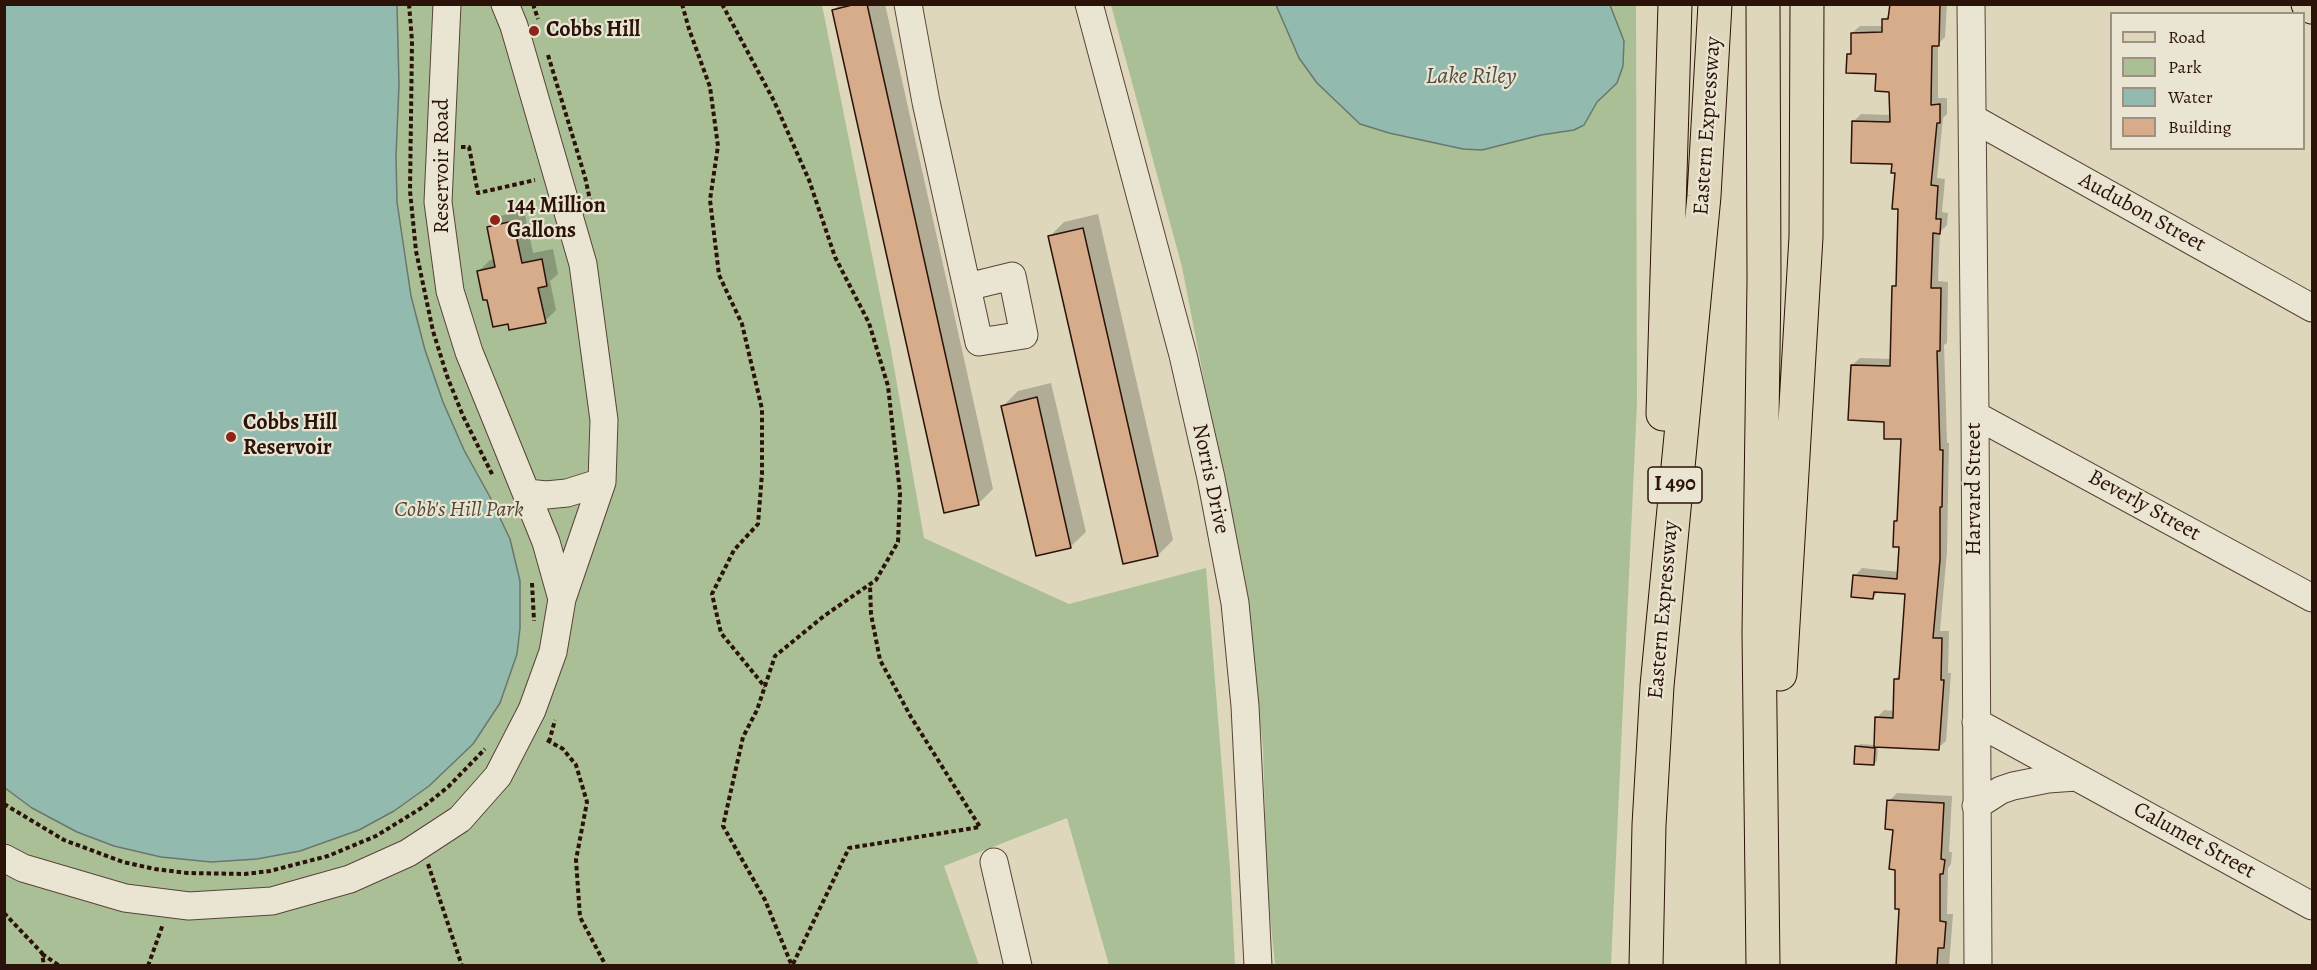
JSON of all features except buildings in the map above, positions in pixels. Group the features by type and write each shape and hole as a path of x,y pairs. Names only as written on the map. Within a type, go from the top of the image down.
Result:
{"main road":[{"path":"1655,720 1669,154 1675,4"},
{"name":"Eastern Expressway","path":"1646,966 1649,825 1662,614 1704,196 1715,4"},
{"path":"1762,955 1760,632 1764,281 1763,4"},
{"path":"1762,955 1805,271 1807,4"},
{"path":"2308,4 2313,7"}],"street":[{"name":"Reservoir Road","path":"447,4 438,202 443,253 456,316 546,542 562,599"},
{"name":"Reservoir Road","path":"4,858 23,868 65,882 125,898 189,906 272,901 350,879 408,853 460,819 498,776 532,710 553,652 562,599 602,482 604,420 583,264 514,27 505,4"},
{"path":"908,4 926,102 967,287"},
{"name":"Norris Drive","path":"1089,4 1183,355 1211,478 1235,603 1245,706 1258,966"},
{"name":"Harvard Street","path":"1973,7 1978,966"},
{"name":"Audubon Street","path":"1972,118 2313,308"},
{"name":"Beverly Street","path":"1976,414 2313,598"},
{"path":"527,493 546,495 567,493 602,482"},
{"name":"Calumet Street","path":"1976,722 2313,906"},
{"path":"1976,806 2001,790 2013,786 2048,779 2076,777"},
{"path":"994,862 1018,966"}],"path":[{"path":"410,4 412,41 410,191 416,251 431,320 447,376 463,416 495,480"},
{"path":"682,4 710,87 718,146 710,200 719,275 742,324 762,409 762,474 758,524 734,550 712,594 721,633 765,687"},
{"path":"722,4 774,101 809,180 835,257 869,323 888,386 900,492 898,542 876,580 824,616 775,656 757,710 743,737 723,826 765,900 793,965"},
{"path":"459,147 469,147 478,193 514,185"},
{"path":"532,580 533,628"},
{"path":"793,965 849,848 980,827 911,717 880,660 871,614 870,584"},
{"path":"532,710 549,742 563,749 576,765 587,802 576,860 580,918 606,966"},
{"path":"4,804 64,840 123,862 187,873 245,874 270,871 328,856 384,831 423,807 448,787 486,748"},
{"path":"422,844 462,966"},
{"path":"148,966 170,904"},
{"path":"4,913 42,953 60,966"},
{"path":"42,953 44,966"}],"green space":[{"name":"Cobb's Hill Park","path":"5,5 822,5 891,350 924,538 1069,604 1206,568 1230,868 1235,965 1109,965 1067,818 944,866 979,965 5,966"},
{"path":"1111,5 1636,5 1637,403 1611,965 1275,965 1267,885 1263,748 1245,590 1182,267"}],"water":[{"name":"Cobbs Hill Reservoir","path":"4,5 397,5 399,85 397,202 411,296 425,350 443,402 464,450 510,539 520,581 520,628 517,654 500,703 473,744 429,786 394,811 359,830 300,851 257,859 211,862 161,857 114,846 77,832 32,808 5,788"},
{"name":"Lake Riley","path":"1276,5 1610,5 1624,41 1623,66 1617,83 1597,102 1584,125 1574,130 1541,135 1482,150 1463,149 1389,133 1360,124 1317,83 1299,58"}],"place":[{"name":"Cobbs Hill","path":"534,31"},
{"name":"144 Million Gallons","path":"495,220"},
{"name":"Cobbs Hill Reservoir","path":"231,437"}]}
